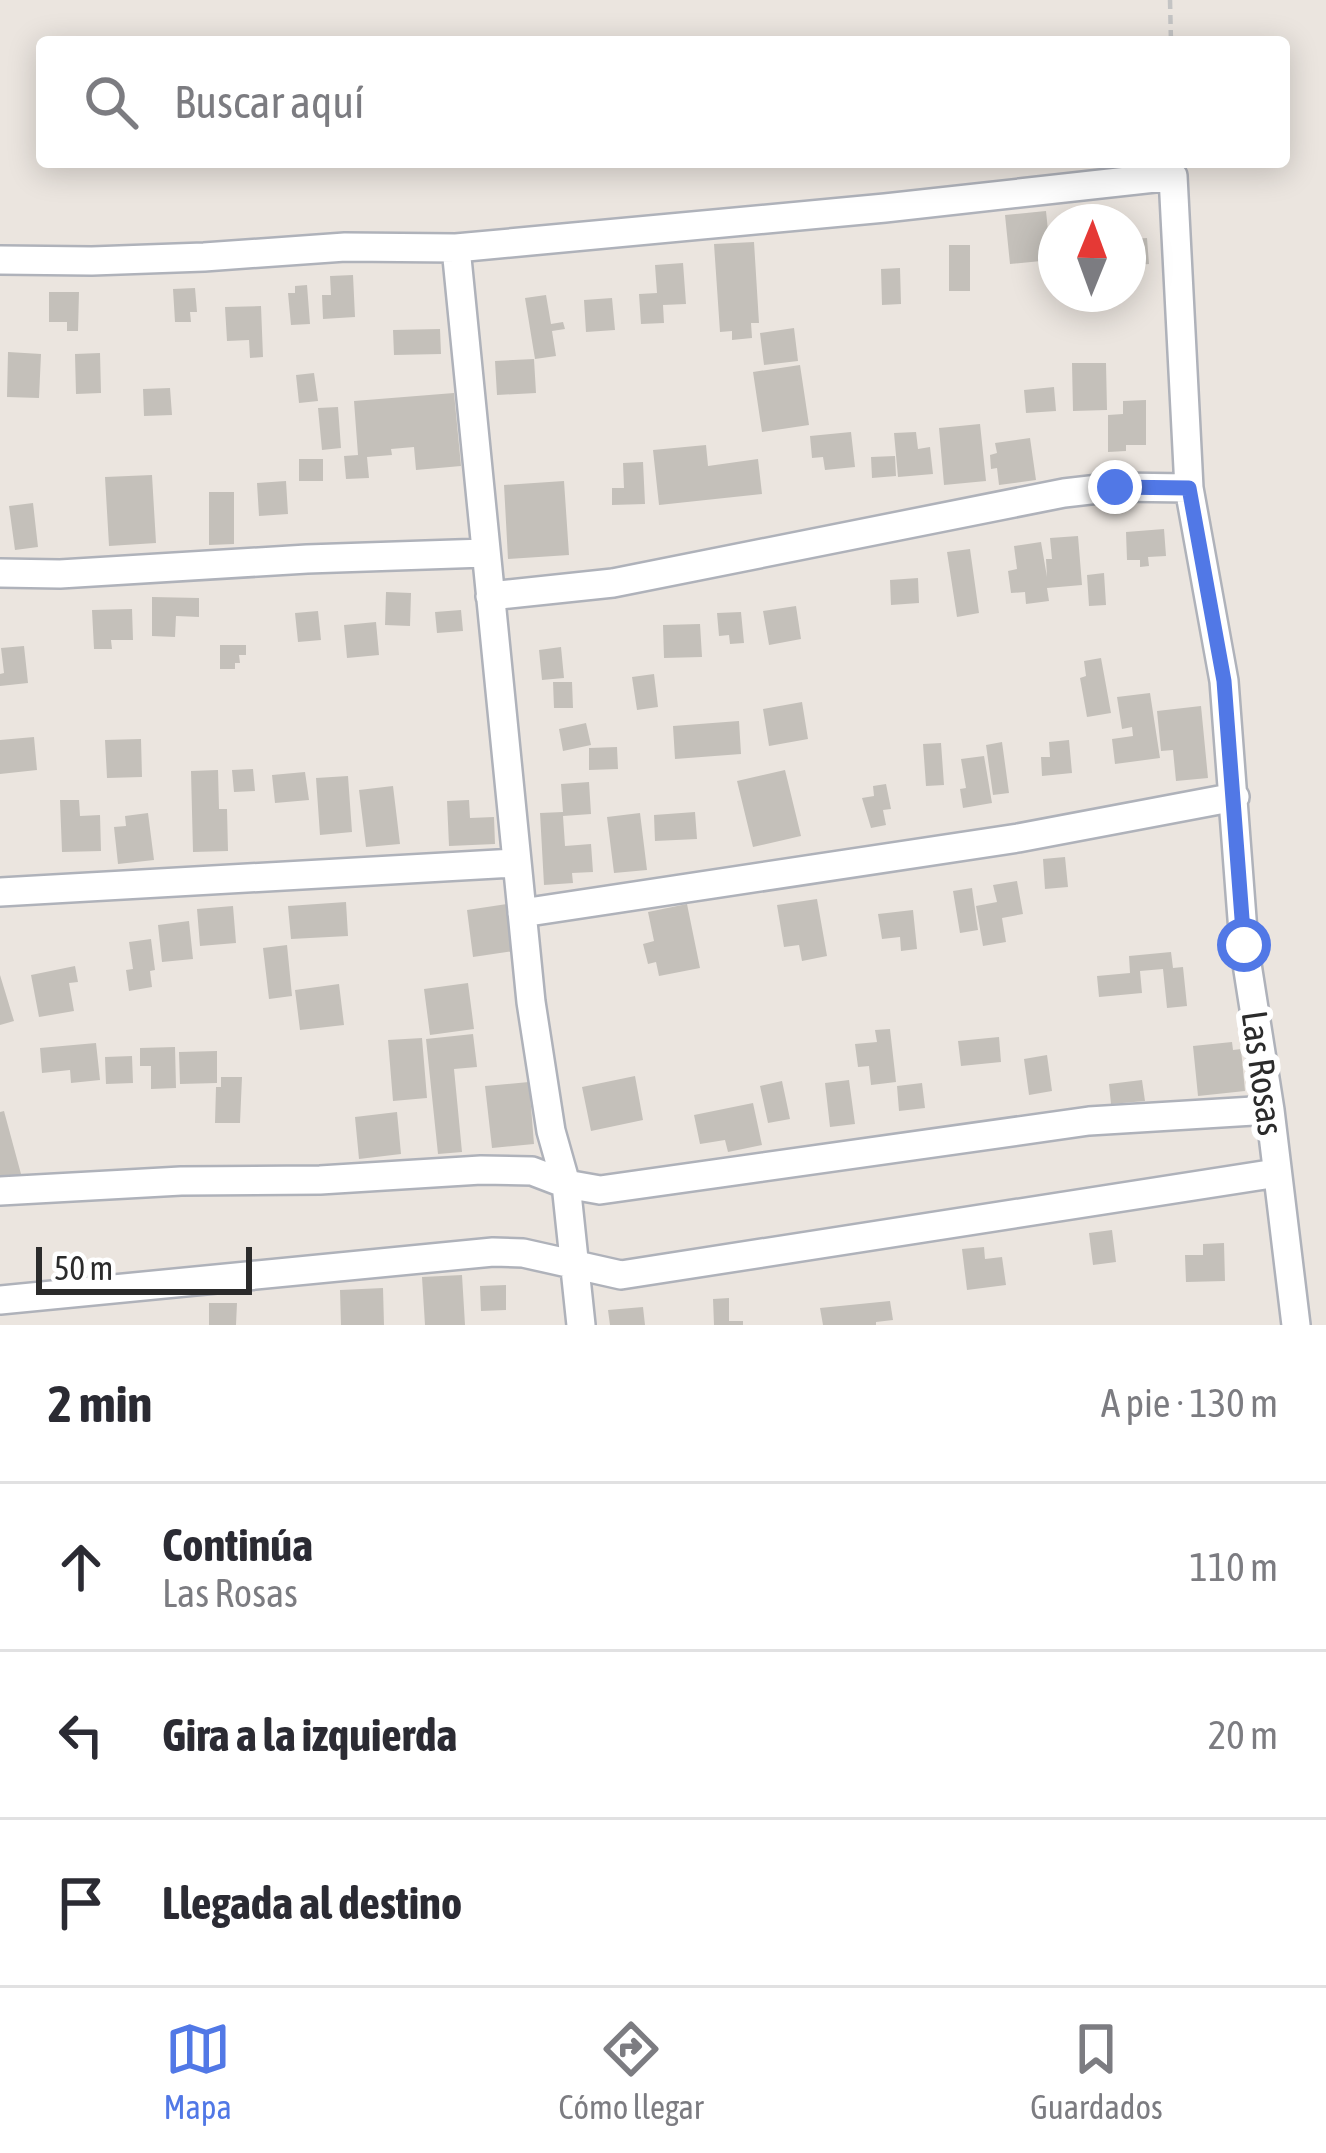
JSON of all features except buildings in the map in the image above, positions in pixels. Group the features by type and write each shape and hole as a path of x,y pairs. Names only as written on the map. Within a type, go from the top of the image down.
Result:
{"street":[{"name":"Las Rosas","path":"455,248 1173,176 1189,488 1224,681 1244,945 1296,1325"},
{"path":"0,260 204,257 345,247 455,248 531,1002 551,1131 566,1184 581,1325"},
{"path":"490,596 613,584 1064,493 1115,487 1189,488"},
{"path":"0,573 485,553"},
{"path":"522,913 1018,838 1234,797"},
{"path":"0,892 515,863"},
{"path":"0,1191 481,1170 532,1171 600,1190 1089,1120 1270,1110"},
{"path":"0,1300 493,1252 523,1253 621,1274 1277,1173"}],"path":[{"path":"1170,0 1171,36"}],"route":[{"path":"1115,487 1189,488 1224,681 1244,945"}]}
